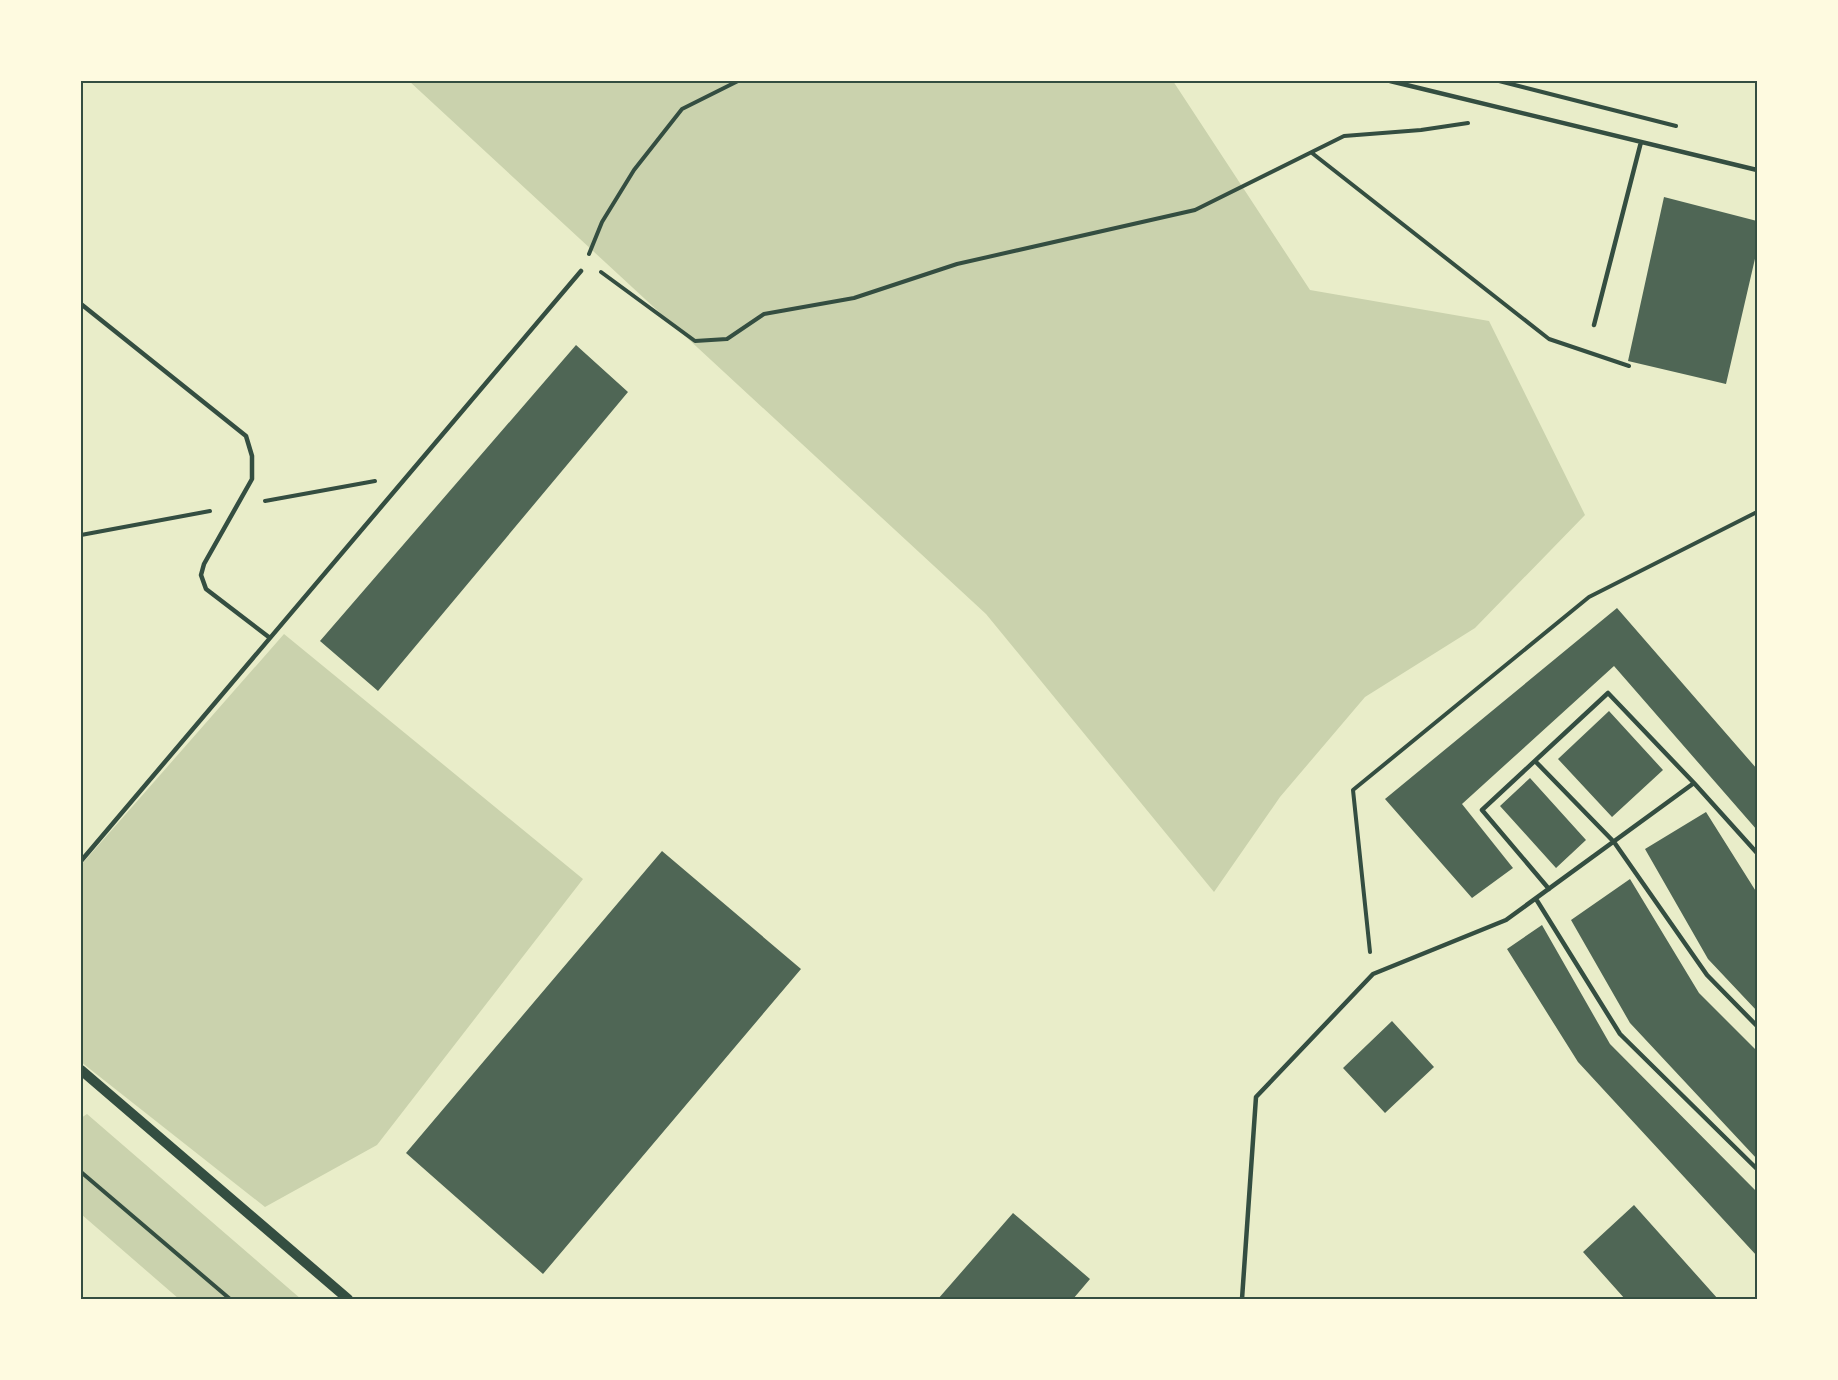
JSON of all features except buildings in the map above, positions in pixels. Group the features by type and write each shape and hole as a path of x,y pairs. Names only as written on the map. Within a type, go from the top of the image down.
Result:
{"street":[{"path":"81,1070 348,1299"}],"lane":[{"path":"1390,81 1757,170"},
{"path":"1593,325 1641,142"},
{"path":"81,861 581,271"},
{"path":"81,304 246,436 252,456 252,479 204,564 201,575 206,589 270,638"},
{"path":"1549,889 1482,810 1608,693 1694,783 1757,854"},
{"path":"1535,761 1614,842 1707,975 1757,1026"},
{"path":"1242,1299 1256,1098 1373,974 1506,920 1694,783"},
{"path":"1536,899 1620,1034 1757,1169"}],"path":[{"path":"581,271 602,222 634,170 682,109 738,81"},
{"path":"1499,81 1678,127"},
{"path":"581,271 593,267 695,340 727,339 764,314 854,298 957,264 1195,210 1344,136 1421,130 1479,121"},
{"path":"1312,153 1549,339 1629,366"},
{"path":"1373,974 1353,790 1589,597 1757,512"},
{"path":"81,1172 230,1299"}],"green space":[{"path":"409,81 1173,81 1310,290 1489,321 1585,515 1475,628 1365,697 1280,797 1214,892 986,614"},
{"path":"284,634 583,879 377,1145 265,1207 81,1062 81,865"},
{"path":"87,1114 301,1299 179,1299 81,1214 81,1118"}]}
